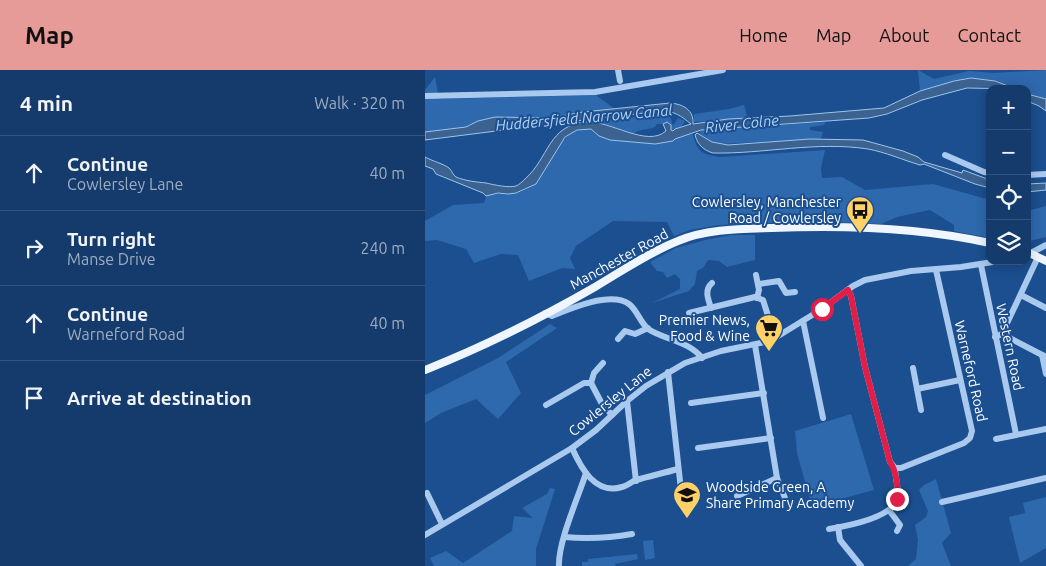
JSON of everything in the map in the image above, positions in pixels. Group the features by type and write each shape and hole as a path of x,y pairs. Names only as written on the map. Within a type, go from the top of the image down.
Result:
{"main road":[{"name":"Manchester Road","path":"425,370 470,351 545,313 666,246 690,237 740,229 847,227 946,235 986,242"},
{"path":"1031,255 1046,261"}],"street":[{"path":"618,70 620,82"},
{"path":"425,96 595,92 688,73 723,70"},
{"path":"945,155 986,172"},
{"path":"1031,175 1046,174"},
{"path":"1031,255 1046,245"},
{"name":"Cowlersley Lane","path":"425,535 572,448 596,430 627,400 646,386 685,363 775,338 865,280 911,271 986,264"},
{"name":"Western Road","path":"981,265 1016,434"},
{"path":"995,337 1003,334 1021,295 1028,265"},
{"name":"Warneford Road","path":"895,468 901,468 965,443 972,431 936,270"},
{"path":"756,275 759,284 757,298"},
{"path":"759,284 779,281 786,293 795,292"},
{"path":"711,308 707,293 712,283"},
{"path":"829,529 871,519 889,510 897,499 898,492 895,481 895,468 890,462 865,367 851,296 848,290"},
{"path":"1021,295 1046,308"},
{"path":"689,313 757,298 763,300 775,338"},
{"path":"545,313 552,316 575,307 613,299 623,300 631,306 648,328 697,350 702,358"},
{"path":"803,321 823,418"},
{"path":"617,339 625,331 635,334 648,328"},
{"path":"1003,334 1044,356 1046,374"},
{"path":"755,345 777,478 785,498"},
{"path":"603,363 594,373 591,383 603,404 613,415"},
{"path":"913,368 921,410"},
{"path":"668,372 681,490"},
{"path":"917,389 960,380"},
{"path":"546,405 584,383 591,383"},
{"path":"691,404 764,393"},
{"path":"627,400 636,480"},
{"path":"996,439 1046,429"},
{"path":"698,448 771,438"},
{"path":"572,448 579,466 594,483 608,488 622,487 636,480 678,469"},
{"path":"559,566 564,537 586,473"},
{"path":"737,496 777,478"},
{"path":"943,502 1046,478"},
{"path":"427,493 442,524"},
{"path":"431,500 437,496"},
{"path":"889,510 900,525 897,531"},
{"path":"838,528 840,540 861,566"},
{"path":"564,537 616,537 633,534"}],"shaded area":[{"path":"918,70 934,79 969,71 994,73 1046,70 1046,99 1031,95 1031,85 1007,85 974,79 920,91"},
{"path":"435,77 439,99 596,95 616,110 583,112 551,118 513,119 501,117 485,119 466,127 425,132 425,90"},
{"path":"744,105 747,116 739,119 694,122 694,114"},
{"path":"654,115 670,116 673,126 678,118 685,121 680,128 675,130 664,123 633,134 600,122 600,121"},
{"path":"825,122 824,125 810,127 810,130 823,132 821,139 721,144 712,142 699,133 701,130"},
{"path":"590,128 603,137 646,143 673,141 692,133 700,151 708,155 720,157 825,150 821,168 822,178 842,177 865,190 933,184 986,199 986,237 954,231 954,225 930,210 897,217 881,224 812,221 719,225 690,230 674,236 667,222 613,221 576,246 570,258 575,269 562,268 529,281 518,255 501,254 474,263 466,249 437,240 425,241 425,221 453,205 484,203 486,196 514,194 530,187 539,179 562,142 573,132"},
{"path":"1046,206 1046,237 1031,241 1031,210"},
{"path":"731,235 755,235 755,260 727,267 719,261 708,260 703,268 697,271 695,284 689,291 652,303 680,289 680,279 675,274 667,278 663,272 657,271 650,262 676,248"},
{"path":"550,324 557,328 506,362 521,393 498,419 476,399 441,413 425,423 425,395 498,358"},
{"path":"851,414 874,490 812,507 797,453 795,431"},
{"path":"936,479 951,533 942,543 951,566 908,566 916,559 918,540 915,525 926,517 928,511 919,490"},
{"path":"550,488 555,489 536,549 536,566 434,566 430,558 446,551 463,563 512,531 514,516 533,518 522,508 547,494"},
{"path":"1046,497 1046,548 1020,563 1009,517 1025,513 1023,503"},
{"path":"653,540 655,558 645,560 643,541"},
{"path":"637,554 638,559 615,564 616,566 582,566 582,562 588,562 588,559"}],"water":[{"path":"971,78 995,81 1006,85 986,85 986,88 967,88 922,100 887,114 869,118 701,130 673,141 655,144 610,140 599,136 591,129 577,130 565,137 536,184 516,193 498,193 486,196 483,193 436,174 433,169 425,166 425,157 447,167 455,176 460,178 513,187 520,184 533,171 556,136 573,124 596,123 649,136 658,135 666,131 663,124 667,122 671,125 671,130 673,131 691,124 677,114 661,111 568,122 556,120 544,125 425,140 425,132 466,127 478,121 495,117 551,118 583,112 670,103 683,106 690,111 693,124 728,119 884,108 920,91"},
{"path":"1031,95 1046,99 1046,111 1031,103"},
{"path":"697,133 712,142 728,145 810,139 863,140 903,151 918,157 924,162 962,173 963,170 986,179 986,187 924,164 920,165 868,149 829,146 713,153 704,149 699,144 695,135"},
{"path":"1046,183 1046,190 1031,192 1031,184"}],"place":[{"name":"Cowlersley, Manchester Road / Cowlersley","path":"860,234"},
{"name":"Premier News, Food & Wine","path":"769,352"},
{"name":"Woodside Green, A Share Primary Academy","path":"687,519"}],"route":[{"path":"822,309 848,290 851,296 865,367 890,462 895,468 897,499"}],"water label":[{"name":"Huddersfield Narrow Canal","path":"584,118"},
{"name":"River Colne","path":"742,124"}]}
